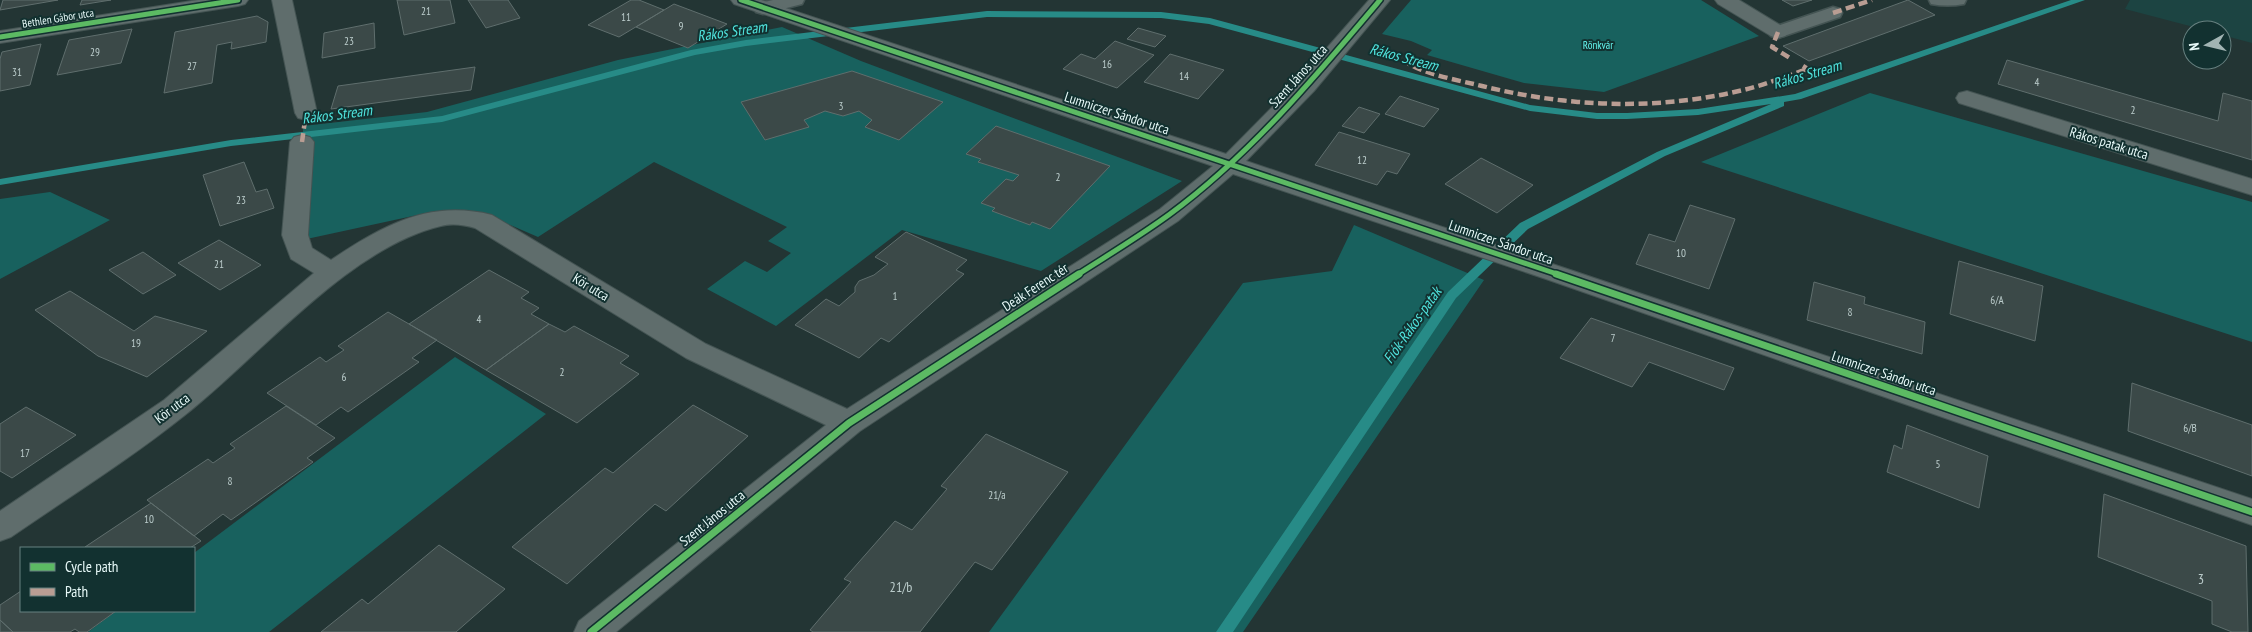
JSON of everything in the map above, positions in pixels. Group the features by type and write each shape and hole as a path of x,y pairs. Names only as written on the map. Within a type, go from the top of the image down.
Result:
{"street":[{"name":"Bethlen Gábor utca","path":"0,37 238,0"},
{"path":"282,0 306,113"},
{"name":"Lumniczer Sándor utca","path":"741,0 763,8 795,9 874,46 1555,273 2252,512"},
{"name":"Szent János utca","path":"1229,164 1259,137 1318,74 1380,0"},
{"path":"1725,0 1778,32"},
{"name":"Rákos patak utca","path":"1966,98 2252,187"},
{"path":"302,142 295,235 300,253 333,273"},
{"name":"Deák Ferenc tér","path":"849,423 1169,214 1229,164"},
{"name":"Kör utca","path":"0,528 175,408 333,273 375,244 406,227 440,217 466,217 484,221 696,351 849,423"},
{"name":"Szent János utca","path":"591,632 849,423"}],"lane":[{"path":"1938,0 1957,0"},
{"path":"1778,32 1833,13"}],"shaded area":[{"path":"2130,0 2252,0 2252,43 2232,38 2232,20 2182,20 2182,24 2125,9"}],"green space":[{"name":"Rönkvár","path":"1411,0 1701,0 1759,36 1604,92 1524,83 1427,55 1432,50 1411,41 1382,34"},
{"path":"782,27 861,61 1182,181 1041,271 902,230 776,326 707,289 745,261 767,272 791,253 768,241 787,227 654,162 538,237 487,215 454,210 422,214 302,240 303,126 427,112 618,60"},
{"path":"1870,93 2252,202 2252,342 1701,162"},
{"path":"50,192 110,220 0,279 0,199"},
{"path":"1354,225 1484,280 1243,632 989,632 1243,283 1332,271"},
{"path":"455,357 546,414 269,632 88,632 115,612 195,612 195,552"}],"building":[{"path":"3,0 58,0 0,10"},
{"path":"82,0 111,0 80,5"},
{"path":"397,0 450,0 455,23 404,35"},
{"path":"468,0 508,0 520,18 486,28"},
{"path":"631,0 639,0 664,10 619,37 588,25"},
{"path":"1782,0 1812,0 1793,6"},
{"path":"1908,0 1935,15 1809,61 1783,46"},
{"path":"674,4 727,24 688,48 636,27"},
{"path":"257,16 268,22 266,42 231,49 232,42 217,45 212,83 164,93 175,32"},
{"path":"374,23 375,48 322,58 324,33"},
{"path":"1138,28 1166,36 1155,47 1127,39"},
{"path":"132,29 121,63 57,75 69,40"},
{"path":"1115,41 1154,55 1117,88 1063,69 1081,54 1095,59"},
{"path":"41,44 30,85 0,91 0,59 2,52"},
{"path":"1170,54 1224,70 1198,99 1144,82"},
{"path":"2007,60 2218,121 2223,93 2252,101 2252,160 1998,84"},
{"path":"475,67 471,90 331,109 338,86"},
{"path":"852,71 943,102 899,140 865,127 872,120 859,111 843,116 825,111 804,120 809,127 765,140 741,102"},
{"path":"1400,96 1439,109 1424,127 1385,114"},
{"path":"1359,107 1380,114 1364,133 1342,126"},
{"path":"996,126 1110,166 1050,229 1032,222 1030,225 992,211 995,208 981,203 1006,179 1013,181 1019,175 978,162 981,159 966,154"},
{"path":"1339,132 1410,154 1397,174 1387,171 1377,185 1315,165"},
{"path":"1481,158 1533,185 1497,213 1445,184"},
{"path":"244,162 256,192 267,189 274,208 220,226 203,175"},
{"path":"1690,205 1735,219 1709,289 1636,264 1649,234 1675,242"},
{"path":"906,232 967,260 956,270 964,274 889,342 881,338 859,358 795,325 826,299 839,306 855,292 855,287 859,281 874,275 888,264 875,257"},
{"path":"219,240 261,265 220,290 178,263"},
{"path":"143,252 176,275 143,294 109,270"},
{"path":"1959,261 2043,286 2035,341 1950,314"},
{"path":"489,270 529,292 521,298 539,308 531,314 549,324 486,370 409,324"},
{"path":"1814,282 1865,297 1864,304 1925,322 1922,354 1807,320"},
{"path":"70,291 134,331 155,316 207,331 147,377 98,356 35,310"},
{"path":"388,312 437,340 412,358 419,362 348,412 341,407 316,425 267,393 320,357 326,362 344,350 338,346"},
{"path":"1591,318 1734,368 1724,390 1649,362 1632,387 1560,358"},
{"path":"549,324 565,332 574,326 629,356 620,363 639,374 577,423 486,370"},
{"path":"2132,383 2252,425 2252,476 2128,431"},
{"path":"693,405 748,436 666,511 655,504 567,584 512,547 605,468 613,473"},
{"path":"286,406 335,438 307,458 313,462 231,520 223,514 194,536 147,500 208,459 213,463 235,448 230,444"},
{"path":"26,407 76,435 12,478 0,471 0,424"},
{"path":"1907,425 1988,456 1979,508 1887,472 1894,445 1902,449"},
{"path":"986,434 1068,472 992,570 975,562 920,632 813,632 810,630 851,582 844,579 895,521 912,530 947,489 941,486"},
{"path":"2104,494 2246,546 2248,632 2232,632 2212,624 2212,601 2098,557"},
{"path":"151,503 201,541 192,547 85,547"},
{"path":"439,545 505,589 456,632 321,632 362,599 368,604"},
{"path":"20,592 20,612 115,612 87,632 79,632 75,629 70,632 13,632 0,620 0,605"},
{"path":"0,620 13,632 0,632"}],"waterway":[{"name":"Rákos Stream","path":"0,182 231,143 442,119 694,52 746,43 987,14 1161,15 1210,21 1530,108 1597,116 1627,116 1698,112 1797,97 2080,0"},
{"name":"Fiók-Rákos-patak","path":"1224,632 1452,295 1524,226 1661,154 1780,104"}],"marked path":[{"path":"1833,13 1872,0"},
{"path":"1778,32 1772,47 1790,58"},
{"path":"1406,56 1409,64 1420,70 1490,88 1543,99 1604,104 1648,103 1715,96 1763,85 1808,69 1803,66"},
{"path":"302,142 306,113"}],"cycle path":[{"path":"0,37 238,0"},
{"path":"741,0 1555,273 2252,512"},
{"path":"591,632 849,423 1169,215 1199,191 1280,114 1380,0"}]}
